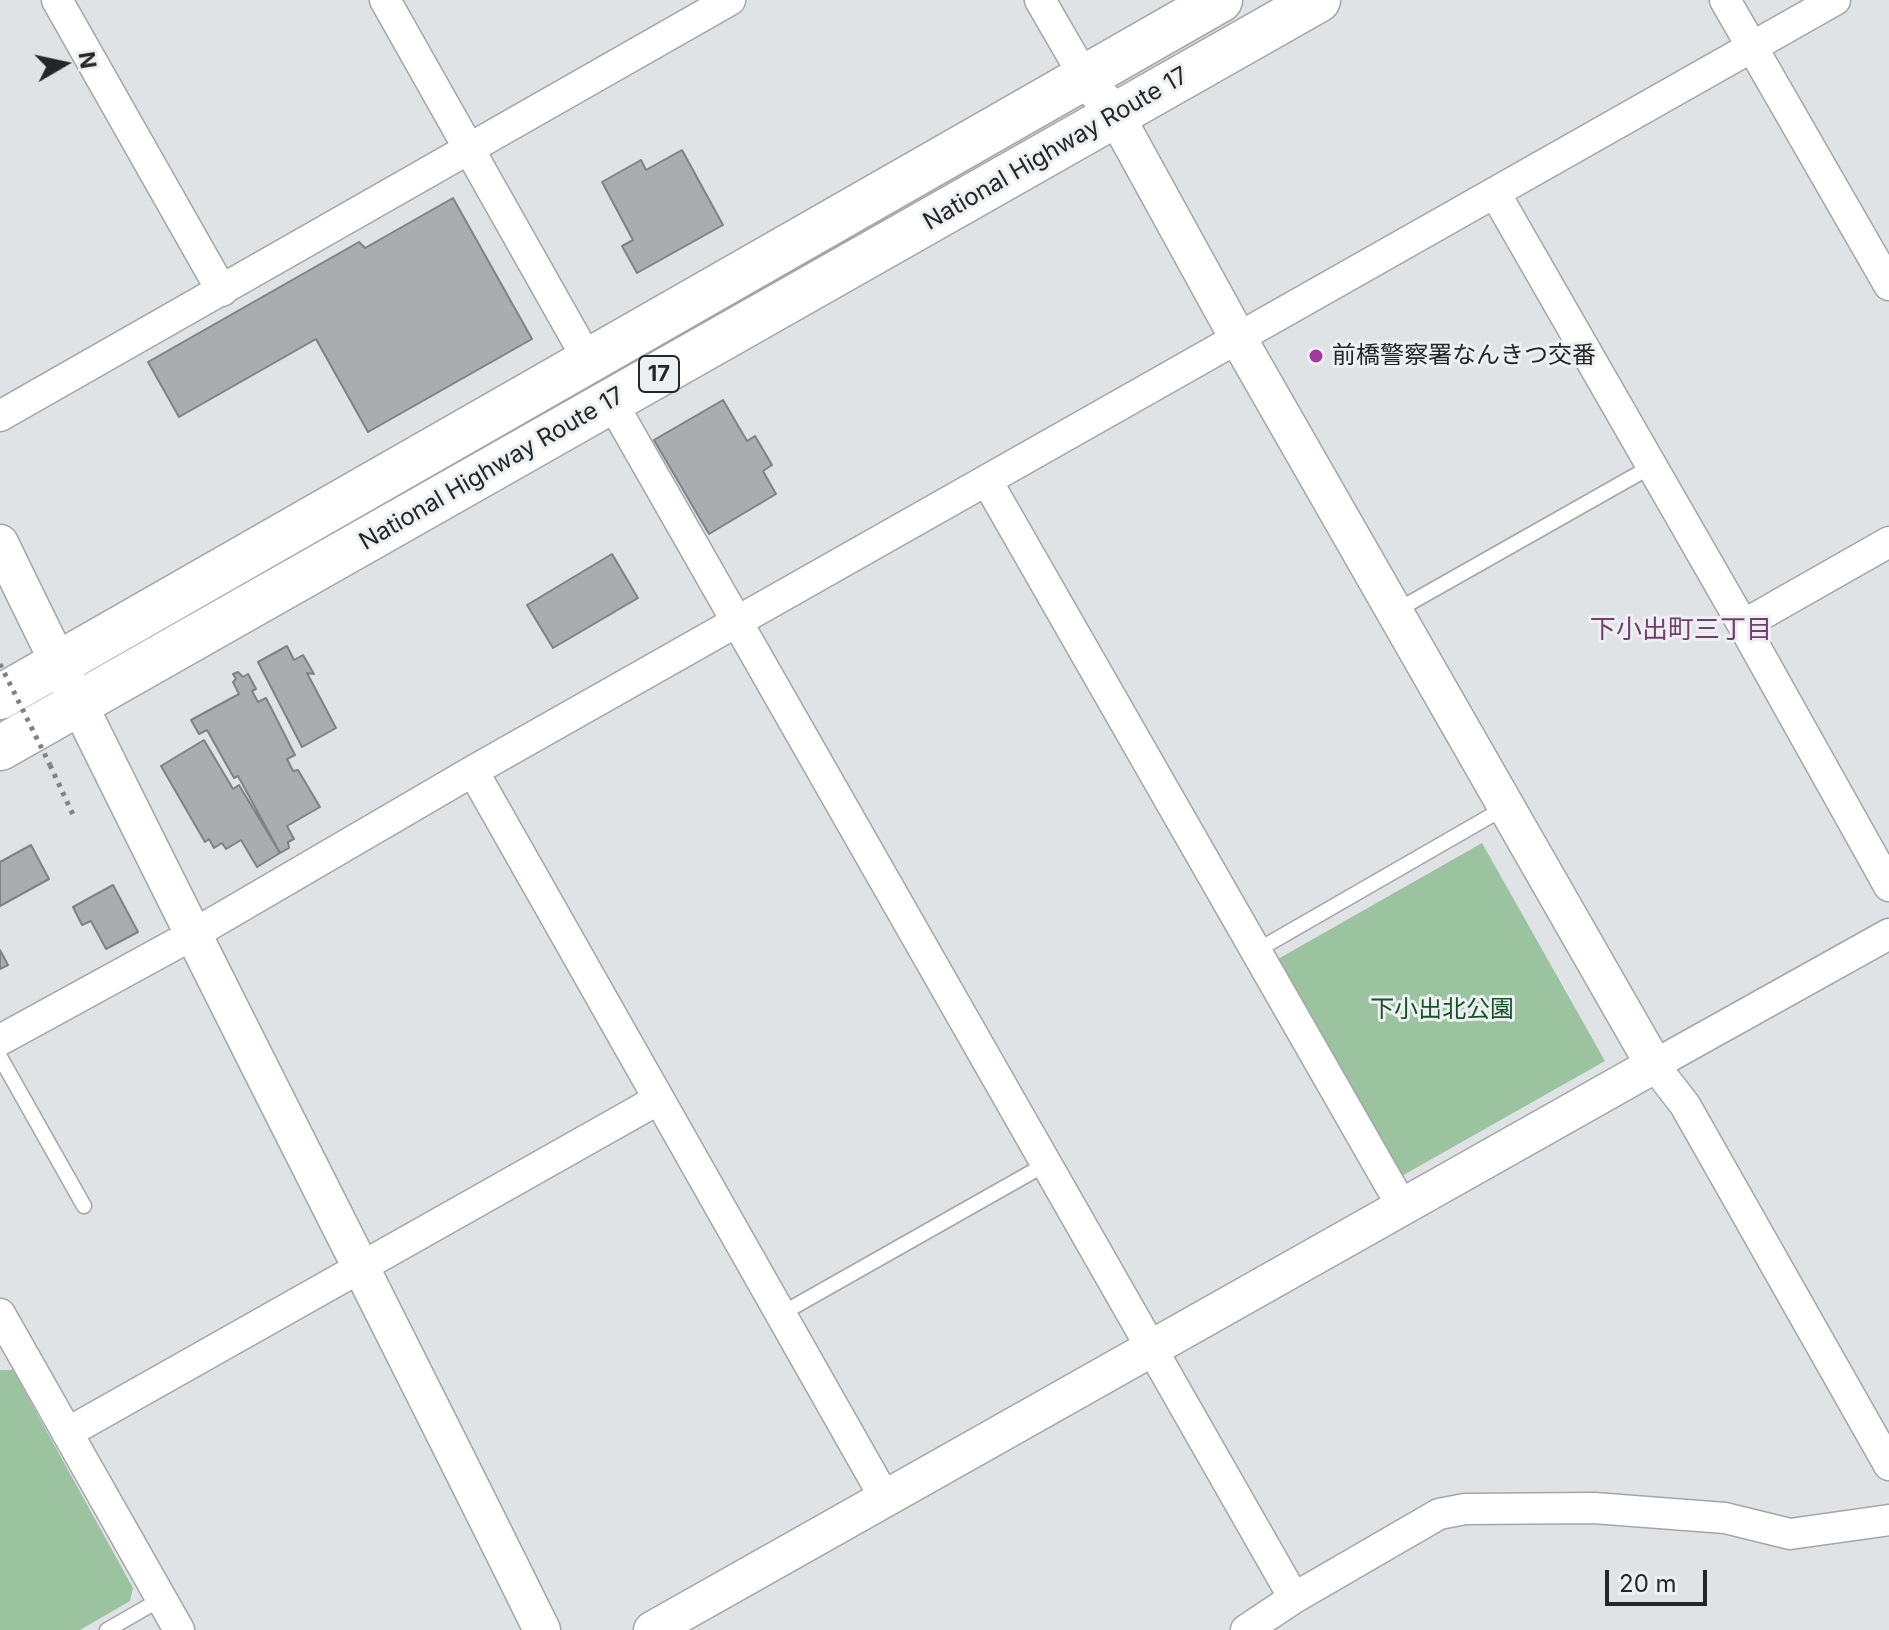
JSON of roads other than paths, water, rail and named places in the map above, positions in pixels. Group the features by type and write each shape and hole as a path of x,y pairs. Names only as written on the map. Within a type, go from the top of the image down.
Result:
{"highway":[{"name":"National Highway Route 17","path":"0,697 1220,0"},
{"name":"National Highway Route 17","path":"0,748 1318,0"}],"street":[{"path":"57,0 222,291"},
{"path":"385,0 588,360"},
{"path":"1040,0 1084,76 1116,116 1394,612 1654,1065 1685,1105 1889,1465"},
{"path":"1725,0 1889,285"},
{"path":"0,1040 192,935 473,771 1835,0"},
{"path":"0,416 723,2"},
{"path":"1495,193 1889,886"},
{"path":"611,401 1294,1598"},
{"path":"987,481 1402,1206"},
{"path":"1743,625 1889,542"},
{"path":"0,543 192,935 363,1267 542,1630"},
{"path":"473,771 885,1498"},
{"path":"652,1630 1889,934"},
{"path":"67,1433 659,1099"},
{"path":"4,1331 67,1433 179,1630"},
{"path":"1246,1630 1294,1598 1439,1514 1452,1510 1518,1507 1622,1510 1725,1518 1790,1534 1889,1520"}],"lane":[{"path":"1394,612 1652,466"},
{"path":"1256,951 1506,807"},
{"path":"0,1057 84,1206"},
{"path":"781,1314 1046,1164"},
{"path":"107,1630 161,1599"}],"place":[{"name":"前橋警察署なんきつ交番","path":"1316,356"}],"district":[{"name":"下小出町三丁目","path":"1681,630"}],"park label":[{"name":"下小出北公園","path":"1442,1010"}]}
